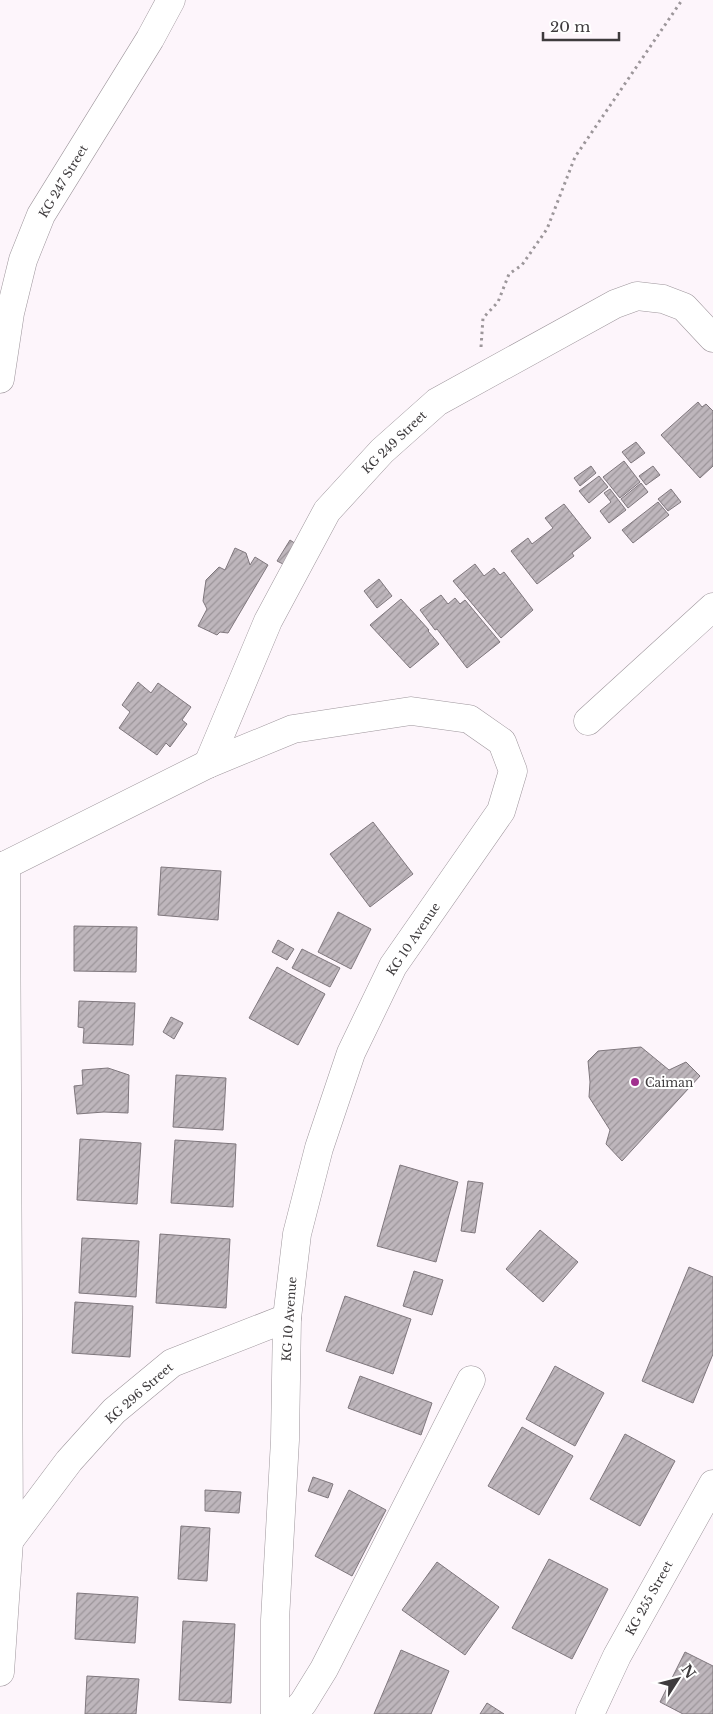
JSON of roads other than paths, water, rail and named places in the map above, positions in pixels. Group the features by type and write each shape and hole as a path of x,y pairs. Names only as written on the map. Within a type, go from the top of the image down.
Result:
{"street":[{"name":"KG 247 Street","path":"0,379 10,313 23,260 41,215 150,39 171,0"},
{"name":"KG 249 Street","path":"208,764 268,621 327,511 382,451 437,402 615,304 637,296 663,299 684,307 713,338"},
{"path":"588,721 713,606"},
{"name":"KG 10 Avenue","path":"3,866 208,764 293,729 411,711 470,719 502,742 513,772 502,811 393,966 351,1052 319,1148 296,1234 286,1318 285,1440 275,1620 275,1714"},
{"path":"0,1672 9,1541 3,866"},
{"name":"KG 296 Street","path":"9,1541 69,1461 114,1411 172,1363 286,1318"},
{"path":"293,1714 324,1669 471,1380"},
{"name":"KG 255 Street","path":"590,1714 617,1656 713,1484"}],"place":[{"name":"Caiman","path":"635,1082"}]}
